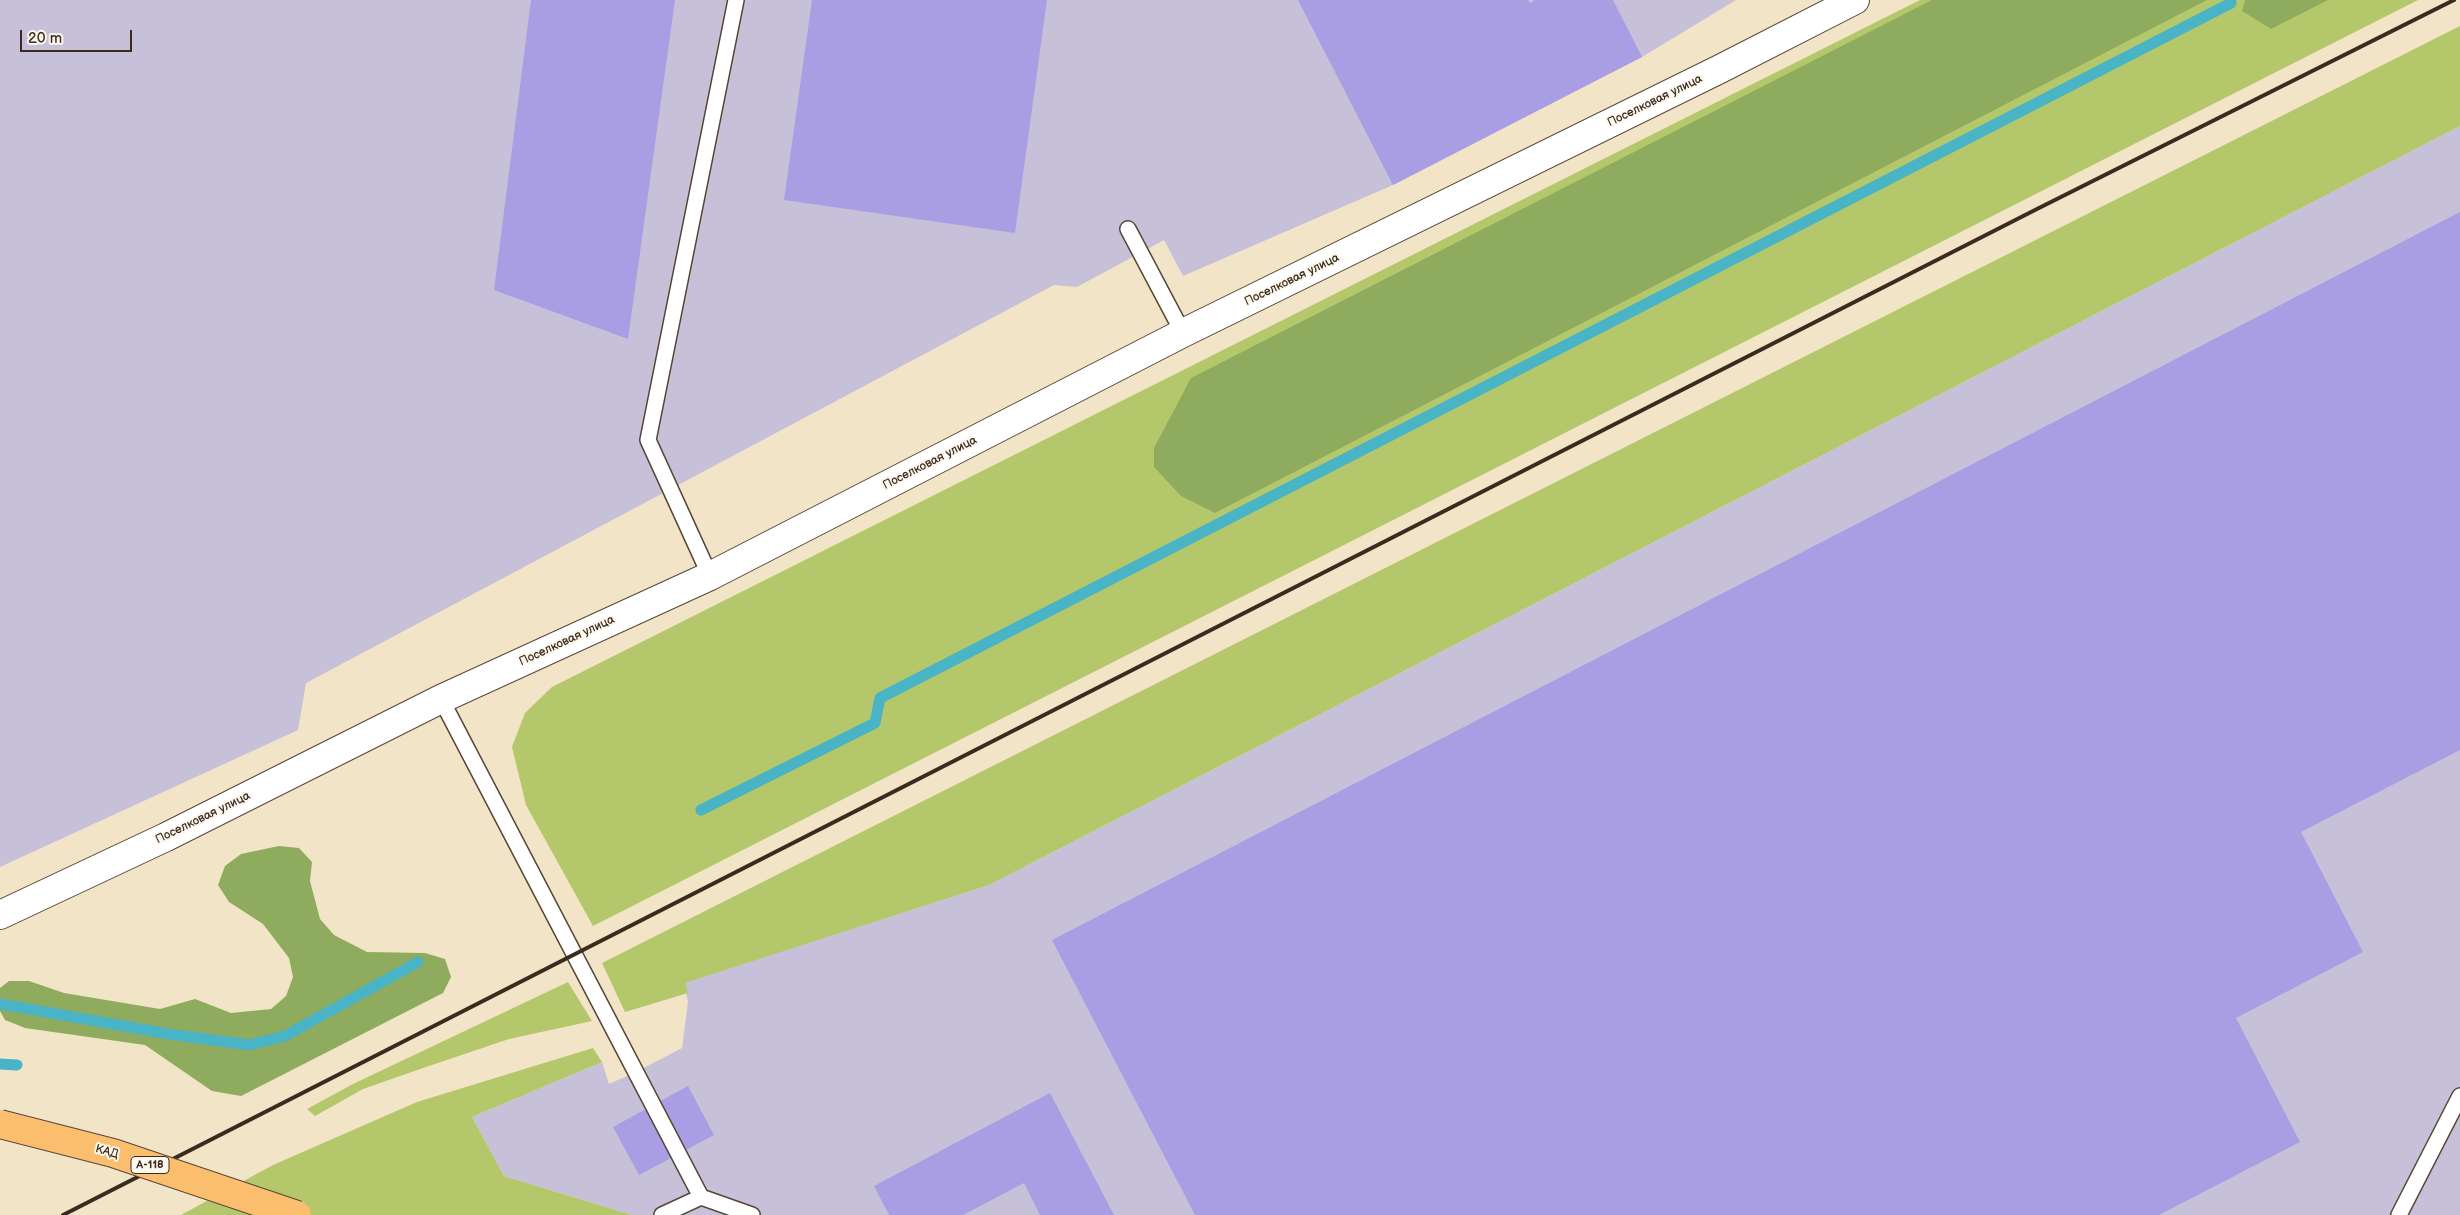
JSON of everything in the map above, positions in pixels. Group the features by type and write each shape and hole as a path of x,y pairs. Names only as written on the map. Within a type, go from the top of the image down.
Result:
{"highway":[{"name":"КАД","path":"0,1124 113,1153 297,1215"}],"street":[{"name":"Поселковая улица","path":"0,915 166,837 441,699 710,576 1183,333 1720,69 1855,0"}],"lane":[{"path":"710,576 648,440 736,0"},
{"path":"1128,229 1183,333"},
{"path":"441,699 701,1197 752,1215"},
{"path":"2399,1215 2460,1096"},
{"path":"662,1215 701,1197"}],"shaded area":[{"path":"0,0 1736,0 1642,57 1393,185 1183,276 1164,240 1077,287 1054,285 306,683 298,730 0,867"},
{"path":"2460,126 2460,1215 632,1215 504,1176 472,1117 602,1062 609,1084 636,1072 682,1048 688,1002 684,983 989,885"}],"green space":[{"path":"1920,0 2418,0 593,926 526,805 512,747 525,713 552,687"},
{"path":"1932,0 2207,0 1215,513 1181,496 1154,467 1154,448 1191,378"},
{"path":"2245,0 2328,0 2271,29 2242,11"},
{"path":"2460,26 2460,126 989,885 685,983 688,993 625,1012 602,963"},
{"path":"279,846 299,848 312,862 310,881 320,919 334,935 367,952 425,953 445,959 451,977 443,993 241,1096 212,1091 145,1045 25,1028 5,1020 0,1011 0,988 9,981 29,981 64,993 160,1009 195,999 231,1013 271,1009 286,996 293,977 289,958 263,924 229,902 218,885 225,866 241,854"},
{"path":"568,982 592,1021 509,1039 426,1067 363,1089 315,1116 307,1109 353,1084"},
{"path":"593,1048 602,1062 472,1117 504,1176 632,1215 181,1215 273,1165 417,1102"}],"building":[{"path":"531,0 675,0 628,339 494,290"},
{"path":"812,0 1047,0 1015,233 784,200"},
{"path":"1298,0 1528,0 1530,3 1535,0 1613,0 1642,57 1393,185"},
{"path":"2460,212 2460,750 2301,832 2363,952 2236,1018 2300,1142 2159,1215 1195,1215 1052,940"},
{"path":"688,1086 714,1135 639,1175 613,1127"},
{"path":"1050,1093 1114,1215 1040,1215 1024,1183 963,1215 889,1215 874,1186"}],"waterway":[{"path":"701,810 875,723 880,698 2231,3"},
{"path":"0,1004 169,1034 249,1045 285,1036 418,962"},
{"path":"0,1064 17,1065"}],"railway":[{"path":"63,1215 2035,210 2454,0"}]}
